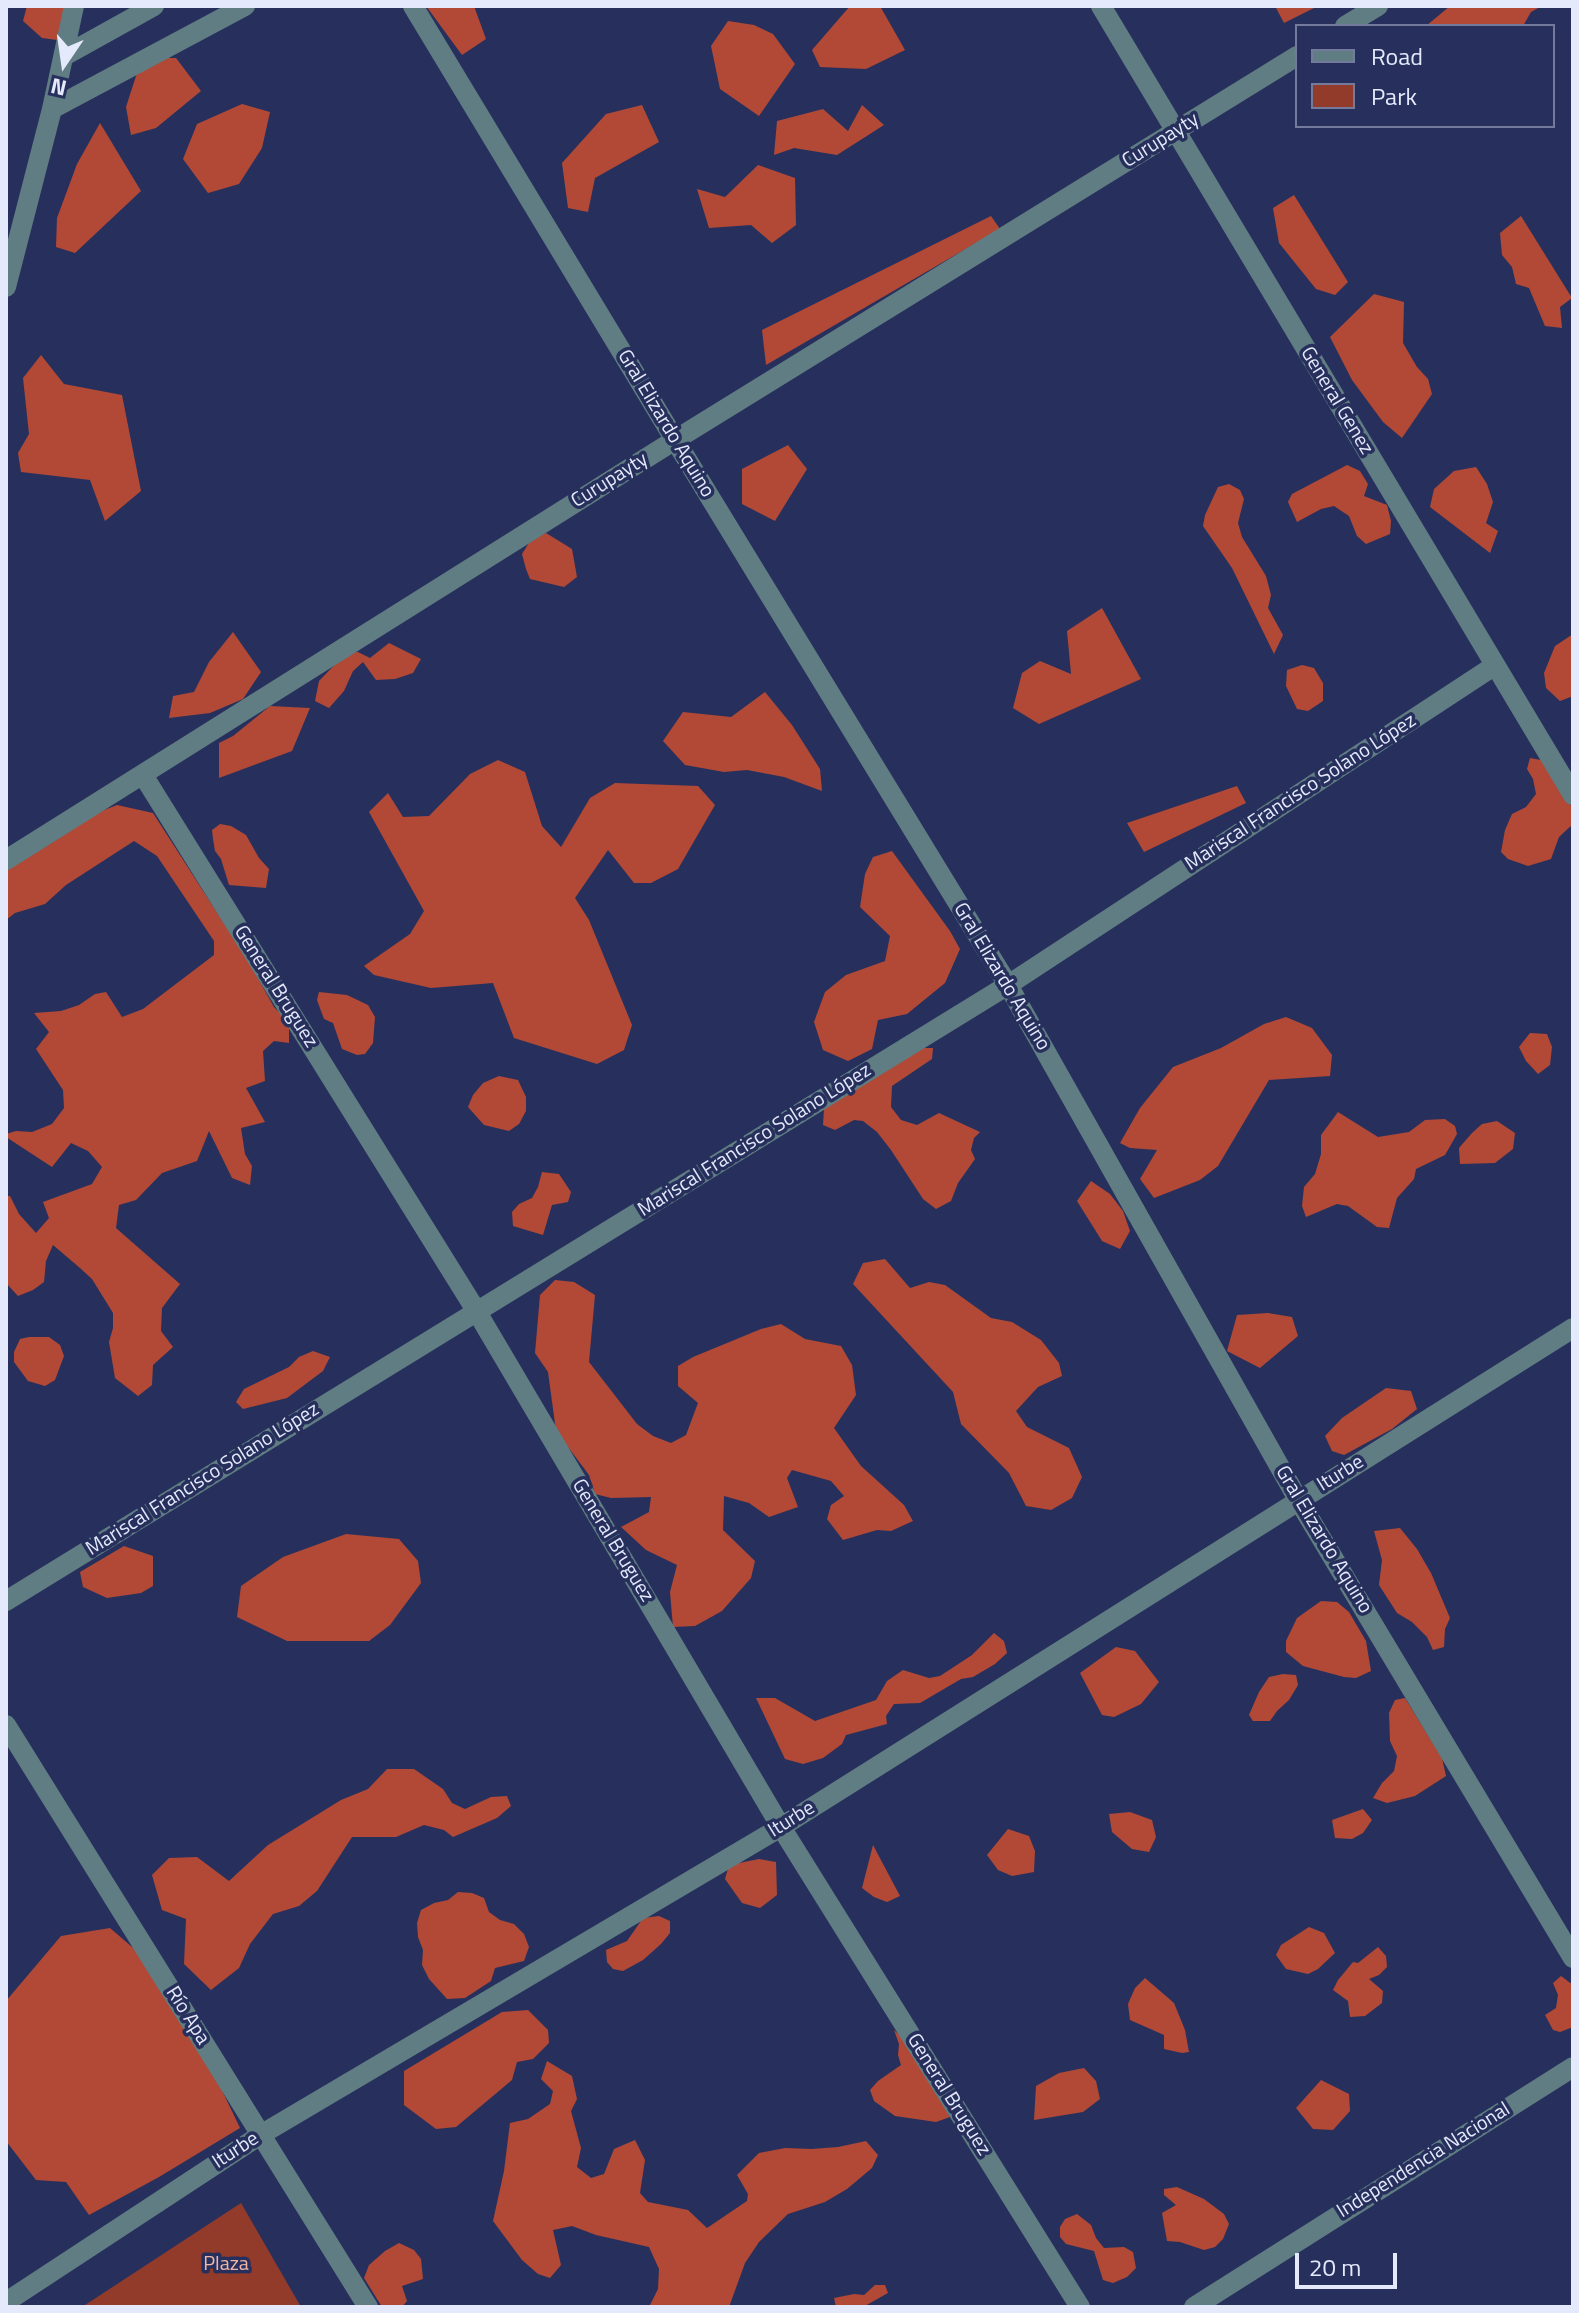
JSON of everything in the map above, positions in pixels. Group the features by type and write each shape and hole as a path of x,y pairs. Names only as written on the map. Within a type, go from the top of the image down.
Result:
{"street":[{"path":"6,287 52,109 74,6"},
{"path":"64,56 154,6"},
{"path":"52,109 245,6"},
{"name":"Gral Elizardo Aquino","path":"413,6 1008,985 1299,1501 1573,1958"},
{"name":"General Genez","path":"1101,6 1573,795"},
{"path":"1348,24 1378,6"},
{"name":"Curupayty","path":"6,860 675,440 1295,57"},
{"name":"Mariscal Francisco Solano López","path":"6,1601 1008,985 1494,666"},
{"name":"General Bruguez","path":"143,775 477,1312 781,1827 1080,2307"},
{"name":"Iturbe","path":"6,2302 262,2134 781,1827 1573,1328"},
{"name":"Río Apa","path":"6,1725 368,2307"},
{"name":"Independencia Nacional","path":"1194,2307 1573,2067"}],"green space":[{"name":"Plaza","path":"241,2203 301,2307 82,2307"}],"shaded area":[{"path":"27,6 76,6 57,40 42,38 23,21"},
{"path":"426,6 474,6 486,39 462,55"},
{"path":"850,6 880,6 905,50 866,69 820,67 812,50"},
{"path":"1275,6 1318,6 1284,23"},
{"path":"1450,6 1542,6 1531,12 1524,24 1428,24"},
{"path":"728,21 754,25 773,34 795,64 759,116 720,89 711,46"},
{"path":"149,58 176,58 201,91 156,128 131,135 126,107 136,76"},
{"path":"242,104 270,112 262,148 239,184 208,193 183,159 197,124"},
{"path":"642,105 659,142 595,178 588,212 568,208 562,163 606,114"},
{"path":"862,105 884,125 837,155 794,148 774,155 777,121 823,109 848,131"},
{"path":"100,123 141,191 75,253 56,247 57,218 77,164"},
{"path":"758,165 795,178 796,225 772,243 751,225 709,228 697,189 725,197"},
{"path":"1294,195 1348,282 1335,295 1316,289 1279,243 1273,208"},
{"path":"991,216 1000,229 766,365 762,330"},
{"path":"1521,216 1572,298 1560,307 1562,328 1545,326 1529,288 1516,284 1512,267 1502,255 1500,233"},
{"path":"1374,294 1404,302 1403,343 1428,379 1432,394 1402,438 1383,422 1352,380 1330,337"},
{"path":"41,355 64,384 122,395 141,491 105,521 90,480 21,472 18,453 29,434 23,378"},
{"path":"788,445 807,469 775,521 742,504 742,469"},
{"path":"1347,465 1360,471 1368,484 1364,496 1387,505 1390,534 1366,544 1357,536 1349,516 1334,506 1321,509 1297,522 1288,502 1292,494"},
{"path":"1476,467 1487,484 1493,502 1486,523 1498,531 1490,553 1430,507 1434,489 1454,471"},
{"path":"1229,484 1240,490 1244,499 1238,523 1242,537 1266,576 1271,595 1268,608 1283,635 1274,654 1232,568 1203,526 1218,487"},
{"path":"546,533 572,549 577,577 564,587 530,579 526,569 522,554 532,538"},
{"path":"1102,608 1141,679 1039,724 1013,708 1022,673 1040,661 1071,674 1067,631"},
{"path":"233,632 261,672 243,699 210,713 169,718 173,696 194,692 209,662"},
{"path":"1573,634 1573,696 1560,701 1546,688 1544,673 1555,646"},
{"path":"389,643 421,659 413,673 395,679 376,680 363,662 353,671 344,691 329,708 315,701 319,681 346,653 358,652 370,658"},
{"path":"1302,665 1314,668 1323,683 1323,701 1308,711 1297,709 1286,686 1287,670"},
{"path":"765,692 792,725 820,769 822,791 784,777 747,770 724,772 685,765 663,741 683,712 731,717"},
{"path":"270,706 310,708 292,751 219,778 219,743 233,736"},
{"path":"1530,758 1541,760 1573,809 1573,824 1559,837 1551,859 1528,866 1508,859 1501,852 1512,814 1526,807 1536,794 1527,769"},
{"path":"498,760 525,772 542,826 561,847 590,798 615,783 698,786 715,805 678,869 651,883 634,883 608,850 575,898 589,920 632,1025 624,1050 597,1064 514,1038 493,983 431,988 374,975 364,966 410,934 424,911 369,812 388,793 403,817 429,816 470,774"},
{"path":"1237,786 1246,803 1144,852 1127,823"},
{"path":"117,805 153,813 274,1007 289,1023 289,1043 274,1041 263,1051 265,1081 246,1088 265,1122 241,1128 245,1154 252,1166 250,1185 232,1178 209,1131 197,1161 162,1173 136,1200 119,1205 116,1228 180,1284 162,1308 161,1331 173,1347 153,1365 152,1385 138,1396 115,1378 109,1342 113,1313 92,1279 80,1268 53,1245 46,1261 44,1282 18,1296 6,1283 6,1196 10,1196 19,1214 36,1233 49,1218 43,1202 92,1184 102,1167 88,1151 71,1143 52,1167 6,1137 6,1134 16,1131 32,1132 52,1124 64,1108 63,1090 36,1049 49,1032 34,1013 61,1011 79,1005 95,994 106,992 122,1017 143,1009 214,955 214,941 157,856 134,841 66,885 45,904 15,913 6,920 6,867 45,847 99,812"},
{"path":"220,824 231,826 246,835 269,869 266,888 229,885 213,839 212,830"},
{"path":"892,851 960,949 945,983 907,1014 878,1020 872,1049 848,1061 823,1050 814,1022 825,992 846,975 885,961 890,936 860,907 865,874 873,857"},
{"path":"319,992 347,995 368,1005 375,1017 373,1043 365,1054 357,1055 342,1049 333,1023 324,1019 317,1000"},
{"path":"1286,1017 1312,1028 1332,1055 1330,1076 1269,1080 1218,1166 1200,1180 1154,1198 1140,1179 1157,1150 1130,1148 1120,1143 1140,1108 1173,1067 1221,1048 1264,1024"},
{"path":"1530,1033 1547,1034 1552,1047 1550,1065 1538,1074 1519,1047"},
{"path":"912,1048 933,1048 932,1059 892,1086 891,1107 901,1120 917,1125 939,1113 980,1132 974,1138 971,1150 975,1159 958,1183 951,1201 936,1209 923,1199 877,1132 863,1121 854,1120 835,1130 823,1125 824,1109"},
{"path":"499,1076 518,1080 526,1097 526,1111 519,1124 509,1131 484,1125 468,1107 483,1083"},
{"path":"1338,1112 1378,1137 1409,1132 1425,1120 1445,1119 1455,1126 1457,1134 1445,1155 1416,1169 1414,1179 1397,1198 1389,1228 1377,1227 1348,1206 1337,1204 1306,1217 1302,1206 1304,1187 1315,1174 1321,1154 1321,1135"},
{"path":"1497,1121 1515,1133 1513,1149 1495,1163 1460,1164 1459,1148 1482,1124"},
{"path":"542,1172 559,1174 571,1192 568,1202 552,1205 543,1235 513,1226 512,1212 519,1204 532,1198"},
{"path":"1091,1181 1110,1194 1123,1211 1130,1231 1120,1249 1102,1241 1077,1201"},
{"path":"885,1259 910,1288 929,1282 945,1285 991,1318 1012,1322 1041,1340 1059,1363 1062,1376 1038,1387 1016,1411 1027,1427 1069,1448 1082,1477 1072,1498 1051,1510 1026,1506 1009,1473 961,1424 953,1392 853,1284 863,1263"},
{"path":"555,1280 574,1282 595,1295 589,1362 637,1424 653,1436 671,1443 686,1435 698,1403 678,1386 678,1366 693,1357 781,1324 805,1339 841,1346 852,1365 856,1395 834,1428 861,1466 904,1505 913,1521 891,1531 877,1530 843,1540 827,1519 831,1505 844,1496 831,1481 792,1470 787,1478 798,1507 769,1517 749,1503 724,1496 723,1530 755,1561 751,1578 722,1611 695,1626 673,1627 670,1592 677,1565 646,1550 621,1527 649,1512 651,1497 611,1498 595,1494 589,1475 556,1431 548,1372 535,1353 540,1295"},
{"path":"1268,1313 1292,1317 1298,1336 1260,1368 1227,1351 1237,1315"},
{"path":"49,1337 60,1345 64,1356 55,1380 45,1386 28,1381 14,1362 14,1352 20,1339"},
{"path":"313,1351 330,1357 323,1371 287,1398 243,1409 236,1402 244,1389 289,1367 299,1357"},
{"path":"1386,1388 1411,1391 1417,1409 1392,1429 1344,1455 1332,1451 1325,1436 1342,1418"},
{"path":"1400,1528 1431,1573 1450,1618 1445,1629 1444,1647 1433,1650 1427,1637 1397,1613 1379,1585 1382,1560 1374,1531"},
{"path":"346,1534 399,1539 418,1561 421,1583 390,1625 369,1641 287,1641 237,1617 241,1586 283,1557"},
{"path":"124,1546 153,1556 153,1586 141,1593 107,1598 83,1587 80,1572"},
{"path":"1321,1601 1337,1602 1349,1612 1366,1641 1371,1671 1356,1678 1344,1677 1303,1666 1286,1652 1286,1641 1297,1618"},
{"path":"994,1633 1004,1641 1007,1653 995,1664 920,1703 894,1704 886,1716 887,1724 846,1735 842,1744 823,1758 803,1764 785,1759 756,1698 775,1698 815,1721 876,1700 887,1681 903,1670 929,1678 940,1676 972,1655"},
{"path":"1116,1647 1135,1651 1159,1682 1141,1704 1114,1717 1102,1715 1080,1673"},
{"path":"1296,1675 1298,1685 1289,1700 1270,1721 1253,1721 1249,1715 1259,1692 1269,1677"},
{"path":"1405,1698 1442,1758 1446,1776 1415,1796 1387,1803 1373,1798 1394,1771 1397,1756 1390,1741 1389,1713 1395,1700"},
{"path":"387,1769 414,1769 443,1789 452,1803 465,1809 491,1797 507,1796 511,1806 497,1818 453,1837 444,1830 424,1825 396,1837 352,1837 317,1891 299,1906 273,1914 250,1944 239,1968 211,1990 184,1964 186,1919 162,1910 152,1875 169,1858 197,1857 229,1881 268,1845 341,1800 368,1789"},
{"path":"1363,1809 1372,1820 1363,1833 1352,1839 1335,1838 1332,1820"},
{"path":"1130,1812 1152,1820 1156,1837 1149,1852 1132,1849 1112,1832 1109,1814"},
{"path":"1008,1829 1029,1836 1035,1851 1034,1872 1012,1876 998,1870 987,1855"},
{"path":"873,1845 900,1896 887,1902 862,1888"},
{"path":"759,1859 776,1862 777,1895 760,1908 742,1903 725,1879 729,1865"},
{"path":"458,1892 484,1898 489,1912 500,1920 514,1924 524,1934 529,1947 524,1961 495,1968 491,1981 465,1998 447,1999 429,1979 422,1965 423,1950 417,1923 421,1910 448,1900"},
{"path":"659,1916 670,1921 670,1933 661,1944 643,1960 623,1971 613,1969 607,1962 606,1950 627,1941 643,1918"},
{"path":"1309,1927 1324,1933 1335,1953 1308,1974 1286,1969 1276,1955 1281,1945"},
{"path":"110,1928 160,1971 185,2013 240,2128 89,2215 66,2182 36,2180 6,2141 6,2001 61,1936"},
{"path":"1378,1947 1386,1956 1387,1967 1369,1979 1383,1991 1382,2003 1365,2016 1350,2017 1348,2001 1333,1990 1353,1962 1358,1963"},
{"path":"1561,1976 1573,1985 1573,2027 1560,2032 1553,2030 1545,2015 1556,2008 1558,1995 1553,1983"},
{"path":"1145,1978 1174,2003 1185,2030 1189,2052 1164,2049 1164,2035 1130,2020 1128,2004 1135,1988"},
{"path":"528,2010 548,2030 549,2043 533,2059 517,2062 512,2080 456,2127 436,2129 404,2105 404,2071 502,2012"},
{"path":"894,2030 907,2042 950,2117 936,2122 895,2116 874,2101 870,2090 901,2065"},
{"path":"547,2061 572,2076 577,2099 571,2111 581,2148 577,2167 591,2178 604,2174 614,2149 635,2140 645,2160 640,2193 648,2202 688,2210 707,2228 747,2201 748,2194 737,2175 759,2153 785,2148 838,2147 866,2141 878,2155 872,2168 847,2189 825,2202 788,2214 759,2242 745,2263 729,2307 649,2307 658,2289 659,2269 649,2247 572,2226 553,2230 561,2265 550,2278 538,2274 522,2260 493,2221 510,2123 528,2119 550,2104 553,2091 541,2079"},
{"path":"1084,2068 1096,2081 1100,2099 1083,2112 1034,2120 1036,2086 1059,2073"},
{"path":"1321,2080 1349,2094 1350,2111 1333,2130 1313,2129 1296,2108"},
{"path":"1177,2187 1204,2199 1224,2214 1229,2224 1223,2239 1215,2247 1204,2250 1167,2241 1162,2213 1176,2205 1164,2195 1164,2189"},
{"path":"1077,2214 1091,2225 1104,2248 1124,2247 1133,2252 1136,2268 1127,2277 1113,2283 1103,2280 1094,2251 1066,2244 1060,2237 1060,2227 1065,2219"},
{"path":"399,2243 414,2250 421,2259 423,2279 402,2286 407,2301 402,2307 382,2307 364,2278 369,2265"},
{"path":"875,2285 885,2285 888,2293 863,2307 836,2307 834,2298 864,2295"}]}
